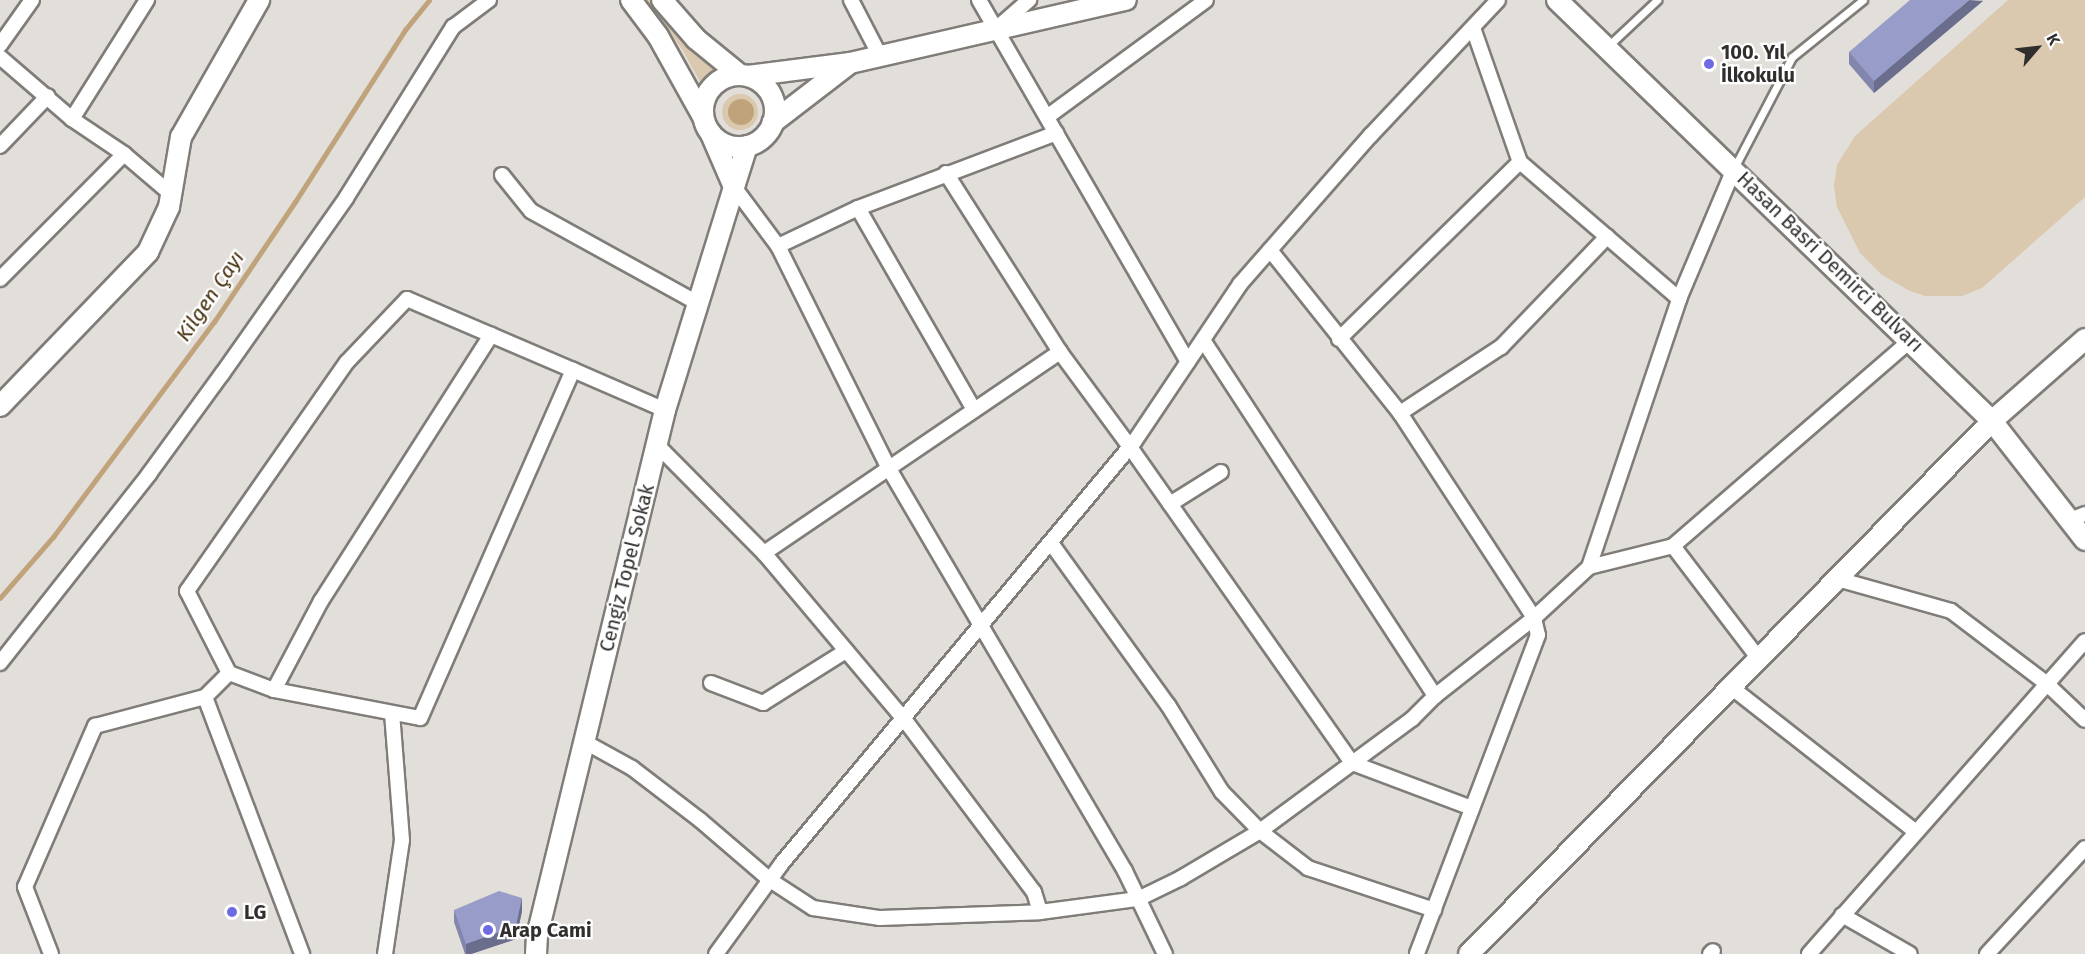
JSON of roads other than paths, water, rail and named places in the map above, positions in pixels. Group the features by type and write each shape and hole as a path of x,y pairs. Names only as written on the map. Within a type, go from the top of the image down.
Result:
{"street":[{"path":"0,45 32,0"},
{"path":"72,119 147,0"},
{"path":"0,406 148,252 169,207 181,137 259,0"},
{"path":"0,663 149,474 229,365 346,198 453,27 489,0"},
{"path":"631,0 663,44 706,124 734,187 778,246 888,467 1138,899 1165,954"},
{"path":"662,0 690,33 744,75 767,89 775,112 772,123"},
{"path":"850,0 880,56"},
{"path":"979,0 1188,362"},
{"path":"995,30 1029,0"},
{"path":"850,63 772,123 758,141 747,146 724,144 706,124 703,108 711,87 729,76 850,63 1126,0"},
{"path":"1047,117 1206,0"},
{"path":"716,954 770,880 1130,447 1240,284 1371,135 1498,0"},
{"name":"Hasan Basri Demirci Bulvarı","path":"1557,0 1911,340 1992,421 2078,517 2085,540"},
{"path":"1473,28 1520,162 1680,299"},
{"path":"0,57 72,119 124,154 171,194"},
{"path":"0,146 48,96"},
{"path":"778,246 858,208 1056,133"},
{"name":"Cengiz Topel Sokak","path":"536,954 537,936 665,410 747,146"},
{"path":"0,279 124,154"},
{"path":"1339,339 1520,162"},
{"path":"585,741 632,768 700,820 770,880 813,908 880,918 1040,912 1138,899 1181,878 1260,831 1412,719 1435,696 1534,618 1589,567 1680,299 1734,169"},
{"path":"946,173 1060,352 1130,447 1352,763 1472,808"},
{"path":"502,175 531,211 698,303"},
{"path":"858,208 974,410"},
{"path":"1400,413 1501,347 1607,237"},
{"path":"1270,250 1400,413 1534,618 1538,635 1417,954"},
{"path":"573,370 420,718 274,690 229,673 187,591 347,362 407,299 573,370 665,410"},
{"path":"274,690 321,601 491,335"},
{"path":"1469,954 1992,421 2085,339"},
{"path":"1203,340 1435,696"},
{"path":"1589,567 1673,546 1911,340"},
{"path":"764,553 1060,352"},
{"path":"657,445 764,553 904,719 1034,892 1040,912"},
{"path":"1170,504 1221,472"},
{"path":"1051,543 1168,705 1222,792 1260,831 1308,868 1434,910"},
{"path":"1673,546 1759,659"},
{"path":"1837,579 1951,611 2047,684 2085,720"},
{"path":"1809,954 2085,641"},
{"path":"711,683 763,703 846,651"},
{"path":"51,954 25,887 94,726 205,697 229,673"},
{"path":"1731,687 1916,832"},
{"path":"205,697 302,954"},
{"path":"385,954 402,840 392,713"},
{"path":"1987,954 2085,848"},
{"path":"1842,915 1910,954"}],"lane":[{"path":"1607,47 1657,0"},
{"path":"1734,169 1792,57 1863,0"}],"waterway":[{"name":"Kilgen Çayı","path":"0,598 53,537 214,322 295,202 405,30 429,0"}],"place":[{"name":"100. Yıl İlkokulu","path":"1709,64"},
{"name":"LG","path":"232,912"},
{"name":"Arap Cami","path":"488,930"}]}
